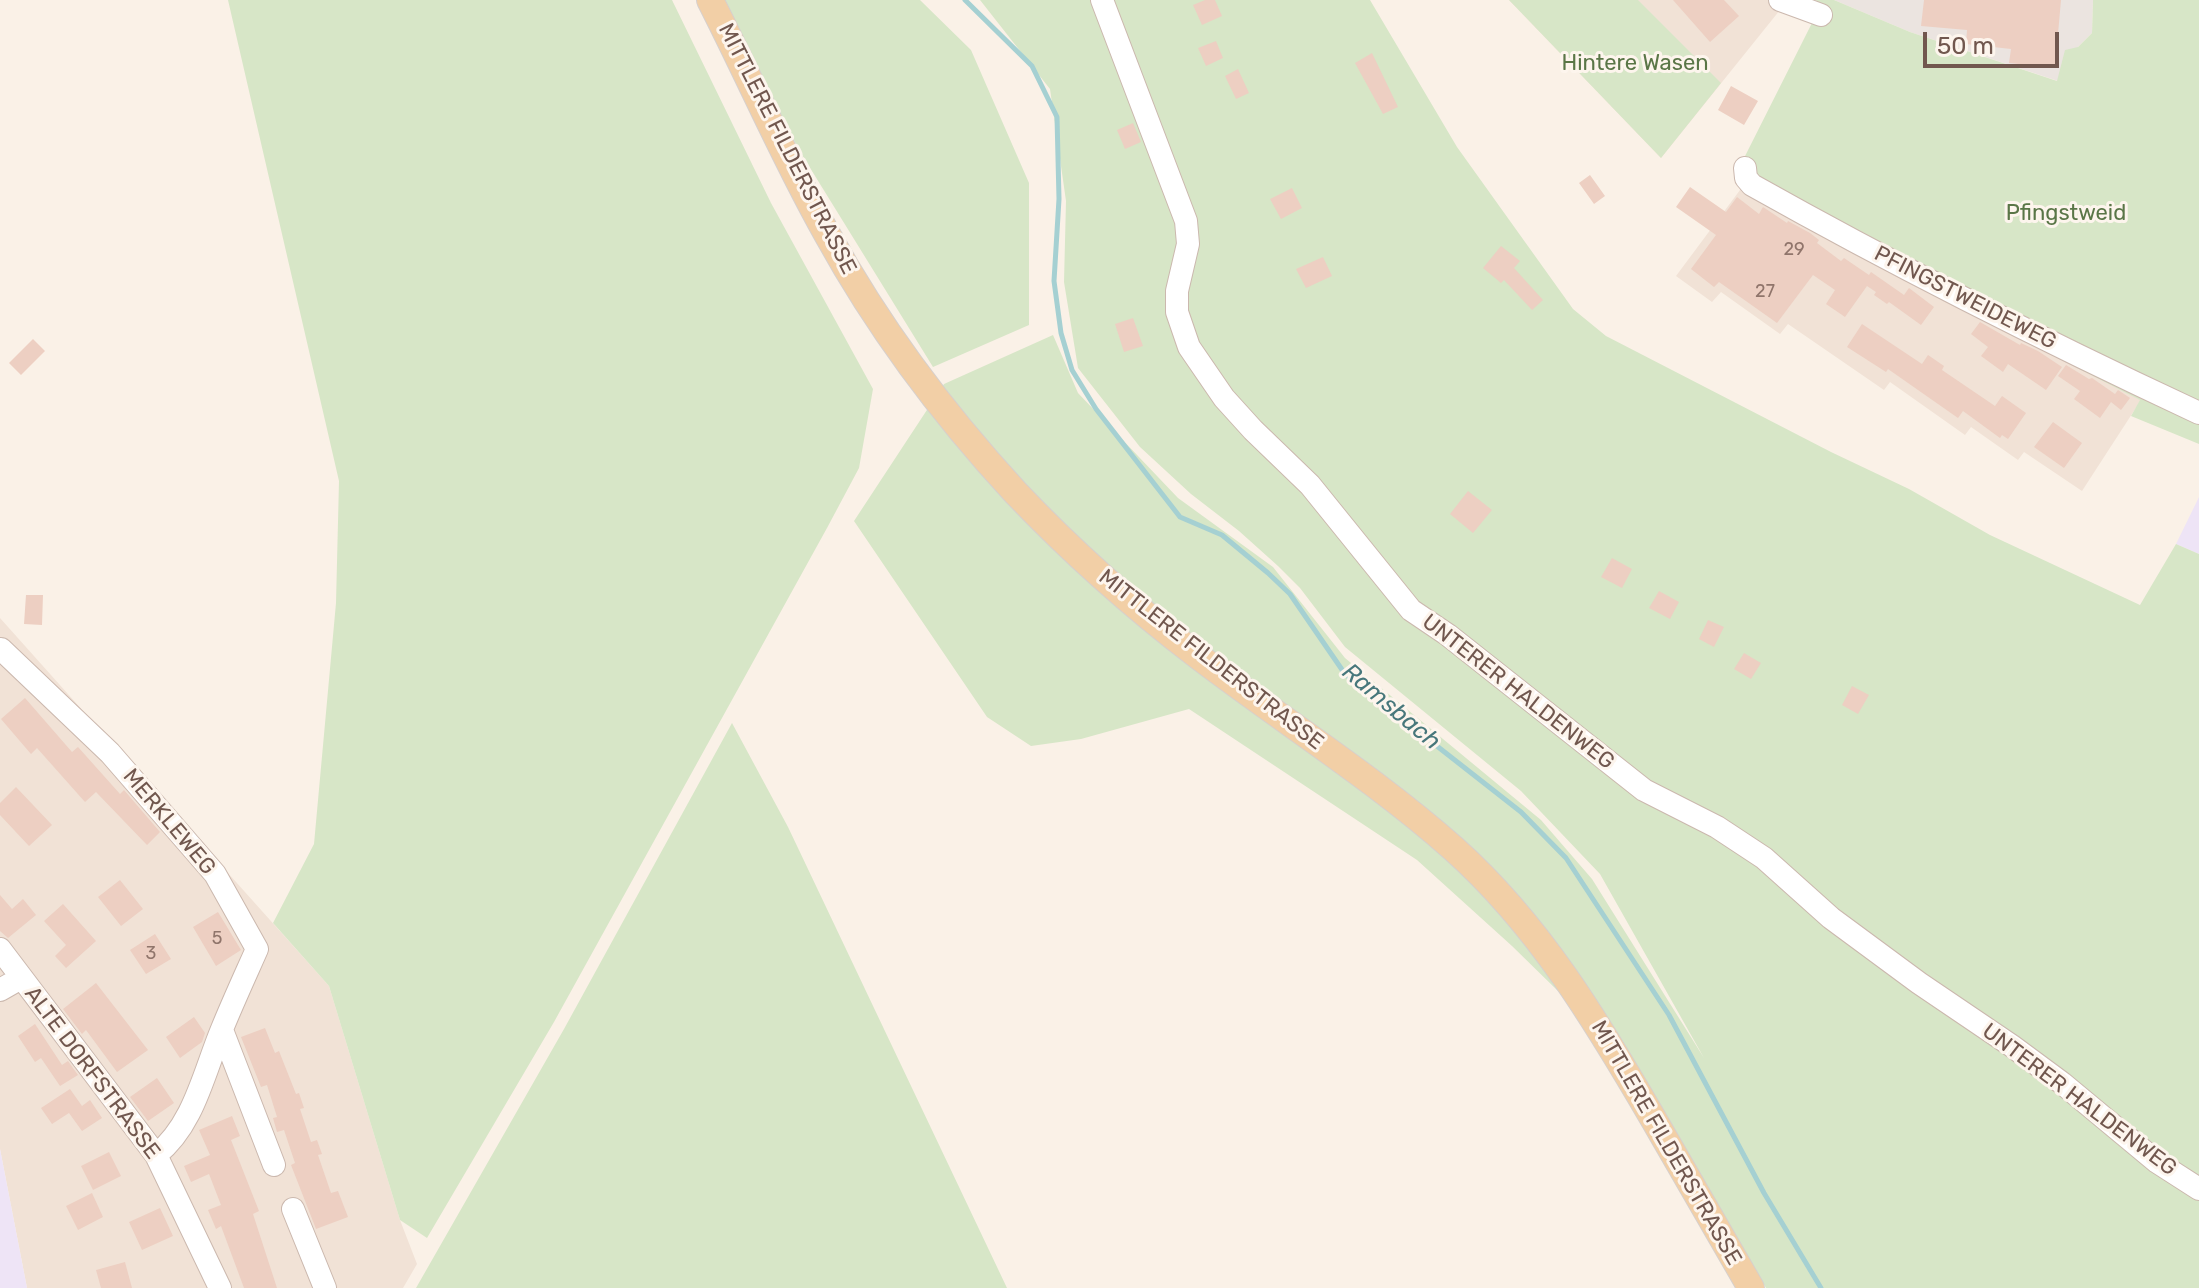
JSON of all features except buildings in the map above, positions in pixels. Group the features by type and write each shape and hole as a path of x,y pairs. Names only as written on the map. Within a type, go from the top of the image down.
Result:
{"main road":[{"name":"MITTLERE FILDERSTRASSE","path":"710,0 827,235 874,312 961,430 1027,504 1149,617 1397,802 1456,851 1508,904 1550,954 1587,1007 1751,1288"}],"street":[{"name":"UNTERER HALDENWEG","path":"1102,0 1186,221 1188,244 1177,291 1177,312 1189,347 1224,398 1310,485 1395,593 1411,610 1481,660 1644,790 1717,827 1764,858 1831,918 2012,1046 2157,1162 2199,1189"},
{"path":"1780,0 1821,15"},
{"name":"PFINGSTWEIDEWEG","path":"1745,168 1746,178 1752,185 1884,257 2199,413"},
{"name":"MERKLEWEG","path":"1,649 110,753 215,874 257,949 192,1108 169,1145 156,1155"},
{"name":"ALTE DORFSTRASSE","path":"0,949 156,1155 220,1288"},
{"path":"0,990 21,978"},
{"path":"222,1030 274,1165"},
{"path":"293,1209 325,1288"}],"shaded area":[{"name":"Hintere Wasen","path":"1509,0 1788,0 1661,158"},
{"path":"1834,0 2093,0 2092,33 2078,47 2058,81 1910,32"},
{"path":"1743,186 1948,302 2141,400 2082,491 2024,452 2018,460 1971,427 1965,435 1890,382 1884,390 1788,324 1780,334 1721,292 1712,302 1676,276"},
{"path":"2199,497 2199,554 2176,544"},
{"path":"0,618 329,986 400,1220 417,1264 403,1288 27,1288 0,1149"},
{"path":"0,1149 27,1288 0,1288"}],"green space":[{"path":"228,0 672,0 771,203 873,389 859,468 554,1022 427,1238 400,1220 329,986 273,923 314,844 336,603 339,481"},
{"path":"721,0 920,0 971,50 1029,183 1029,325 933,367 799,150"},
{"path":"980,0 1370,0 1457,147 1573,309 1606,336 1909,489 1990,535 2140,605 2176,544 2199,554 2199,1288 1766,1288 1656,1097 1559,992 1417,860 1189,709 1081,739 1031,746 987,717 854,521 944,384 1053,335 1078,393 1178,498 1273,567 1345,658 1541,820 1592,879 1704,1058 1600,874 1521,791 1345,647 1300,588 1278,566 1140,447 1078,368 1064,282 1066,201 1050,89"},
{"name":"Hintere Wasen","path":"1509,0 1638,0 1721,83 1661,158"},
{"name":"Pfingstweid","path":"1834,0 1910,32 2057,81 2065,50 2078,47 2092,33 2093,0 2199,0 2199,444 2131,416 2140,400 1948,302 1735,176 1814,19 1811,2"},
{"path":"732,723 788,827 1007,1288 416,1288 564,1029"}],"waterway":[{"name":"Ramsbach","path":"965,0 1032,66 1057,117 1059,199 1054,281 1061,333 1072,370 1096,409 1180,517 1222,535 1268,573 1290,594 1345,674 1521,812 1566,858 1669,1015 1764,1193 1821,1288"}]}
